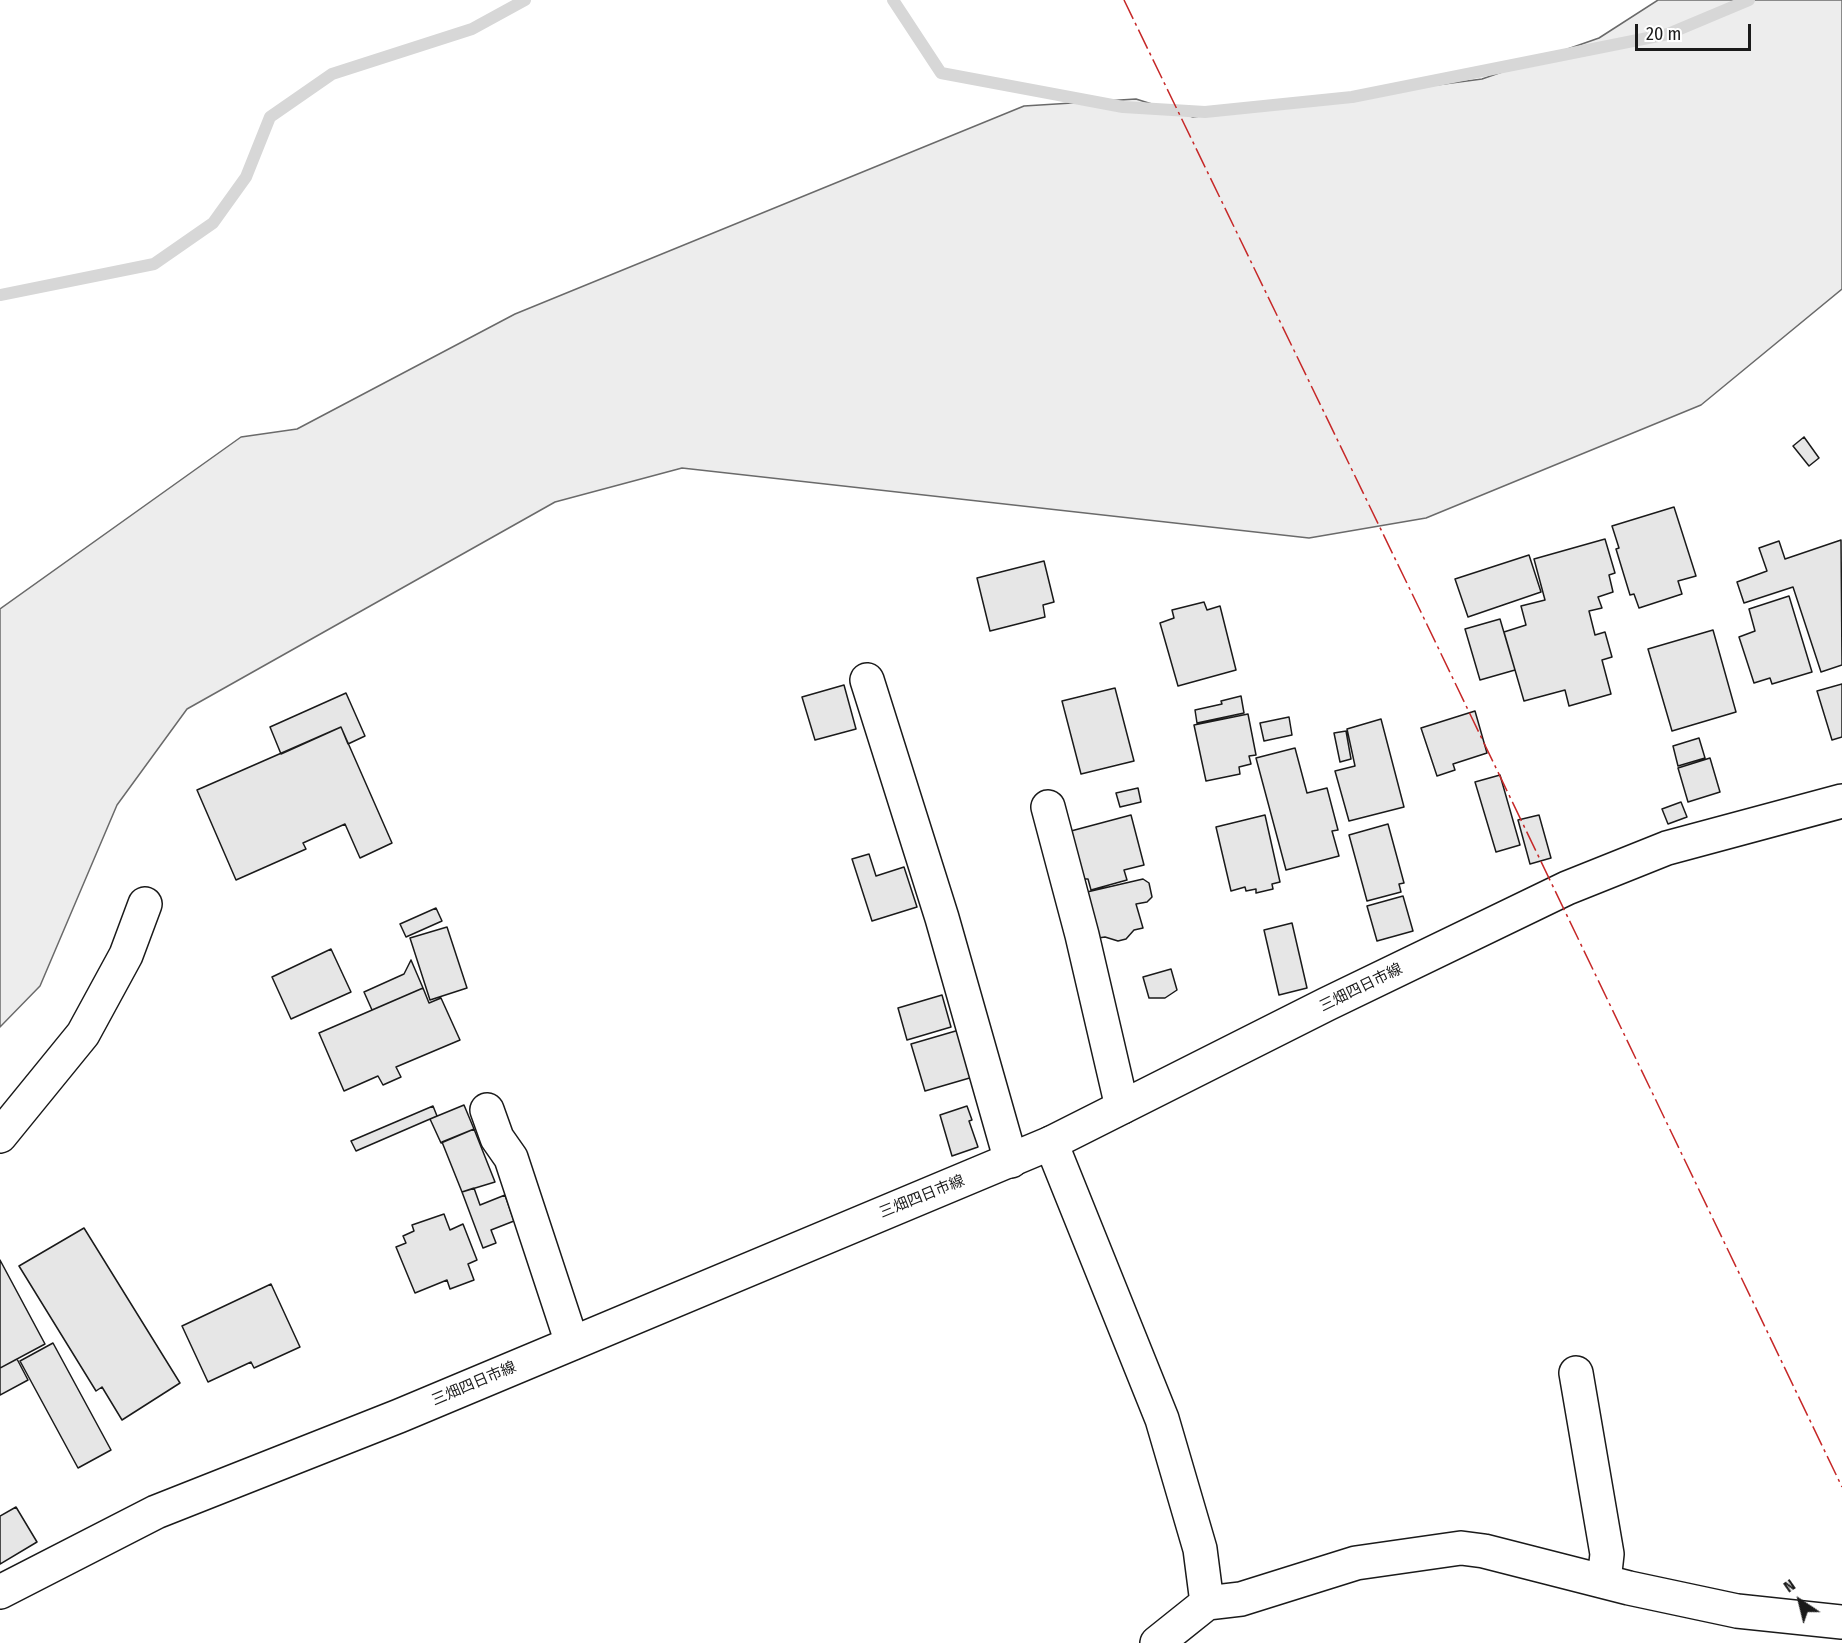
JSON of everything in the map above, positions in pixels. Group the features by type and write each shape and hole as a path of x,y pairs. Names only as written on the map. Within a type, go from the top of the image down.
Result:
{"street":[{"path":"867,680 942,918 1011,1161"},
{"name":"三畑四日市線","path":"0,1592 156,1512 399,1416 1052,1143 1567,888 1667,848 1842,801"},
{"path":"1048,807 1082,935 1122,1107"},
{"path":"0,1136 83,1034 126,955 145,904"},
{"path":"487,1110 497,1138 511,1158 572,1343"},
{"path":"1052,1143 1162,1419 1200,1549 1207,1603"},
{"path":"1576,1374 1607,1554 1604,1581"},
{"path":"1157,1643 1207,1603 1241,1599 1356,1563 1461,1548 1484,1551 1737,1611 1842,1622"}],"shaded area":[{"path":"1658,0 1842,0 1842,289 1701,405 1426,518 1309,538 682,468 555,502 187,709 117,805 40,986 0,1027 0,609 241,437 297,429 515,314 1024,106 1136,99 1193,117 1482,79 1599,38"}],"building":[{"path":"1804,437 1819,458 1809,466 1793,446"},
{"path":"1674,507 1696,576 1678,581 1682,594 1639,608 1634,594 1630,595 1616,549 1619,548 1612,526"},
{"path":"1605,539 1615,573 1609,575 1613,592 1598,597 1602,608 1589,611 1595,635 1605,632 1612,657 1602,660 1611,694 1569,706 1565,690 1524,701 1504,632 1526,625 1521,606 1545,600 1534,559"},
{"path":"1841,540 1842,665 1821,672 1793,587 1744,603 1737,582 1767,571 1759,548 1779,541 1785,559"},
{"path":"1529,555 1541,592 1468,617 1455,579"},
{"path":"1044,561 1054,602 1043,605 1045,617 990,631 977,578"},
{"path":"1789,596 1812,672 1772,684 1770,678 1754,683 1739,637 1755,631 1749,609"},
{"path":"1204,602 1207,610 1220,606 1236,670 1178,686 1160,623 1174,618 1172,610"},
{"path":"1500,619 1515,670 1480,680 1465,629"},
{"path":"1713,630 1736,712 1672,731 1648,649"},
{"path":"1842,684 1842,737 1832,740 1817,691"},
{"path":"844,685 856,729 815,740 802,697"},
{"path":"1115,688 1134,761 1081,774 1062,701"},
{"path":"346,693 365,736 348,744 341,727 281,754 270,727"},
{"path":"1241,696 1244,713 1197,723 1195,710 1222,704 1221,701"},
{"path":"1475,711 1487,753 1453,764 1455,770 1437,776 1421,728"},
{"path":"1248,714 1256,755 1249,756 1251,764 1239,767 1240,774 1206,781 1194,725"},
{"path":"1289,717 1292,735 1264,741 1260,723"},
{"path":"1381,719 1404,807 1349,821 1335,771 1355,766 1347,729"},
{"path":"341,727 392,843 360,858 345,824 303,843 306,849 236,880 197,790"},
{"path":"1346,731 1351,759 1340,762 1334,733"},
{"path":"1699,738 1705,758 1678,766 1673,746"},
{"path":"1295,748 1307,793 1327,788 1338,830 1332,831 1339,856 1286,870 1256,758"},
{"path":"1710,758 1720,792 1688,802 1678,768"},
{"path":"1500,775 1520,845 1496,852 1475,782"},
{"path":"1138,788 1141,802 1120,807 1116,793"},
{"path":"1681,802 1687,817 1668,824 1662,809"},
{"path":"1131,815 1144,865 1124,870 1127,880 1091,890 1088,879 1083,879 1071,831"},
{"path":"1265,815 1280,882 1272,884 1273,889 1256,893 1256,889 1246,891 1245,887 1231,891 1216,827"},
{"path":"1539,815 1551,858 1530,864 1518,820"},
{"path":"1388,824 1404,883 1399,884 1401,892 1367,901 1349,835"},
{"path":"869,854 876,876 904,867 917,907 872,921 852,859"},
{"path":"1143,879 1149,883 1152,897 1147,902 1136,904 1143,928 1134,930 1126,939 1118,941 1105,937 1098,938 1087,892"},
{"path":"1403,896 1413,931 1377,941 1367,906"},
{"path":"436,908 442,921 406,937 400,924"},
{"path":"1292,923 1307,988 1279,995 1264,930"},
{"path":"447,927 467,988 430,1000 410,938"},
{"path":"331,949 351,992 291,1019 272,977"},
{"path":"411,960 423,988 372,1010 364,992 404,974"},
{"path":"1171,969 1177,990 1165,998 1149,998 1143,977"},
{"path":"423,988 429,1003 441,998 460,1040 396,1067 401,1077 383,1085 378,1076 344,1091 319,1033"},
{"path":"942,995 951,1027 907,1040 898,1008"},
{"path":"959,1030 973,1077 925,1091 911,1044"},
{"path":"464,1105 474,1129 441,1143 430,1119"},
{"path":"433,1106 437,1116 356,1151 351,1141"},
{"path":"967,1106 972,1120 969,1121 978,1147 952,1156 940,1115"},
{"path":"474,1129 495,1182 462,1192 442,1142"},
{"path":"474,1188 480,1205 505,1195 514,1221 491,1230 496,1243 483,1248 462,1192"},
{"path":"444,1214 450,1230 463,1224 477,1260 468,1264 474,1280 450,1289 447,1280 415,1293 396,1247 406,1243 403,1236 414,1231 412,1225"},
{"path":"84,1228 180,1383 122,1420 102,1387 96,1391 19,1266"},
{"path":"0,1260 45,1344 0,1368"},
{"path":"271,1284 300,1347 254,1368 251,1362 208,1382 182,1326"},
{"path":"53,1343 111,1450 78,1468 20,1361"},
{"path":"17,1359 28,1380 0,1395 0,1368"},
{"path":"16,1507 37,1542 0,1564 0,1516"}],"waterway":[{"path":"0,295 154,264 213,223 246,177 270,117 332,74 472,29 525,0"},
{"path":"893,0 941,73 1123,107 1205,112 1352,97 1668,34 1749,0"}],"power":[{"path":"1124,0 1842,1487"}]}
